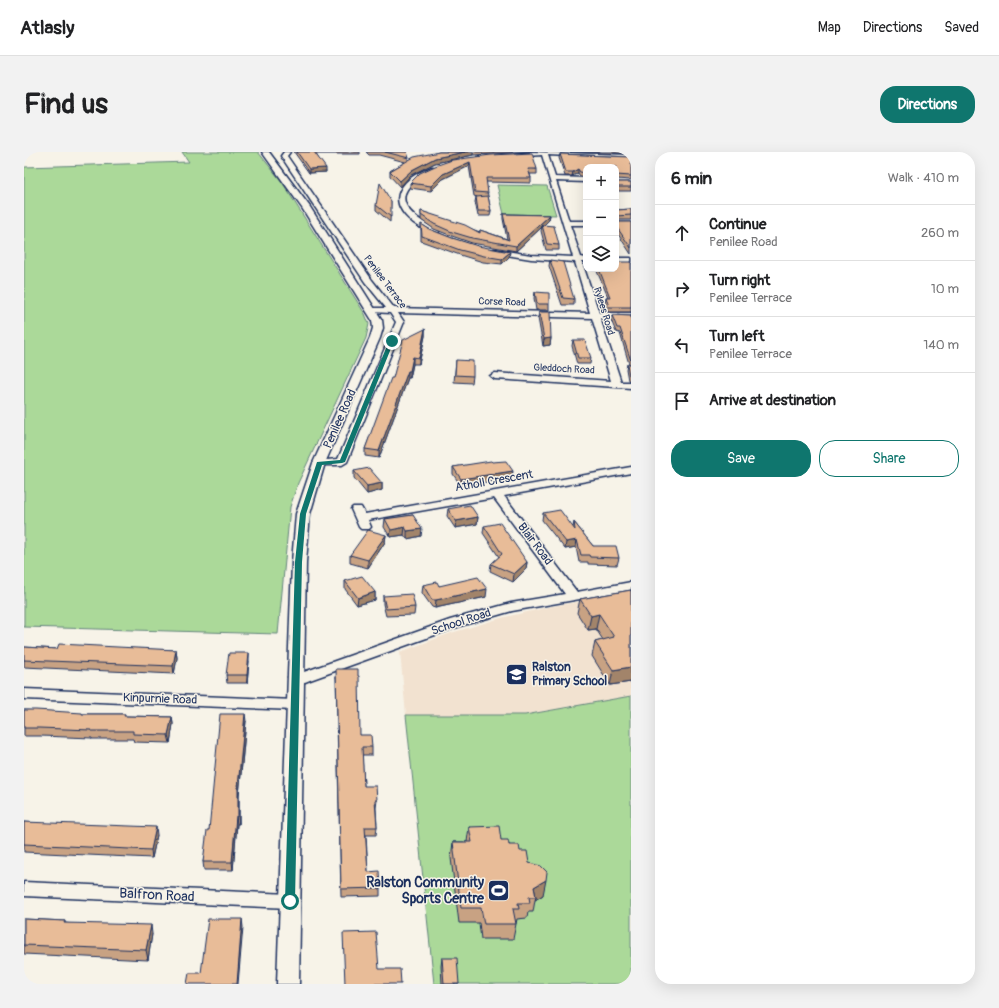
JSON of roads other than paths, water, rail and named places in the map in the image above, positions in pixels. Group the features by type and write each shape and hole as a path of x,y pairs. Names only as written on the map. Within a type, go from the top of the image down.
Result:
{"street":[{"name":"Penilee Road","path":"265,152 306,207 372,310 377,320 378,328 364,365 320,463 303,514 299,562 295,677 288,984"},
{"name":"Penilee Terrace","path":"287,152 284,156 369,282 400,322 342,462 320,463"},
{"path":"474,158 497,155 544,153 631,157"},
{"name":"Rylees Road","path":"544,153 566,223 582,260 595,316 617,384"},
{"path":"438,166 419,174 404,187 401,199 406,213 442,235"},
{"path":"552,178 583,180"},
{"path":"566,223 583,223"},
{"path":"485,249 531,257 582,260"},
{"path":"619,260 631,260"},
{"name":"Corse Road","path":"372,310 631,316"},
{"name":"Gleddoch Road","path":"495,376 631,384"},
{"name":"Atholl Crescent","path":"361,518 631,470"},
{"name":"Blair Road","path":"496,493 573,595"},
{"name":"School Road","path":"295,677 305,677 455,623 512,607 573,595 631,586"},
{"name":"Kinpurnie Road","path":"24,694 295,704"},
{"name":"Balfron Road","path":"24,889 290,901"}],"place":[{"name":"Ralston Primary School","path":"517,674"},
{"name":"Ralston Community Sports Centre","path":"499,890"}]}
